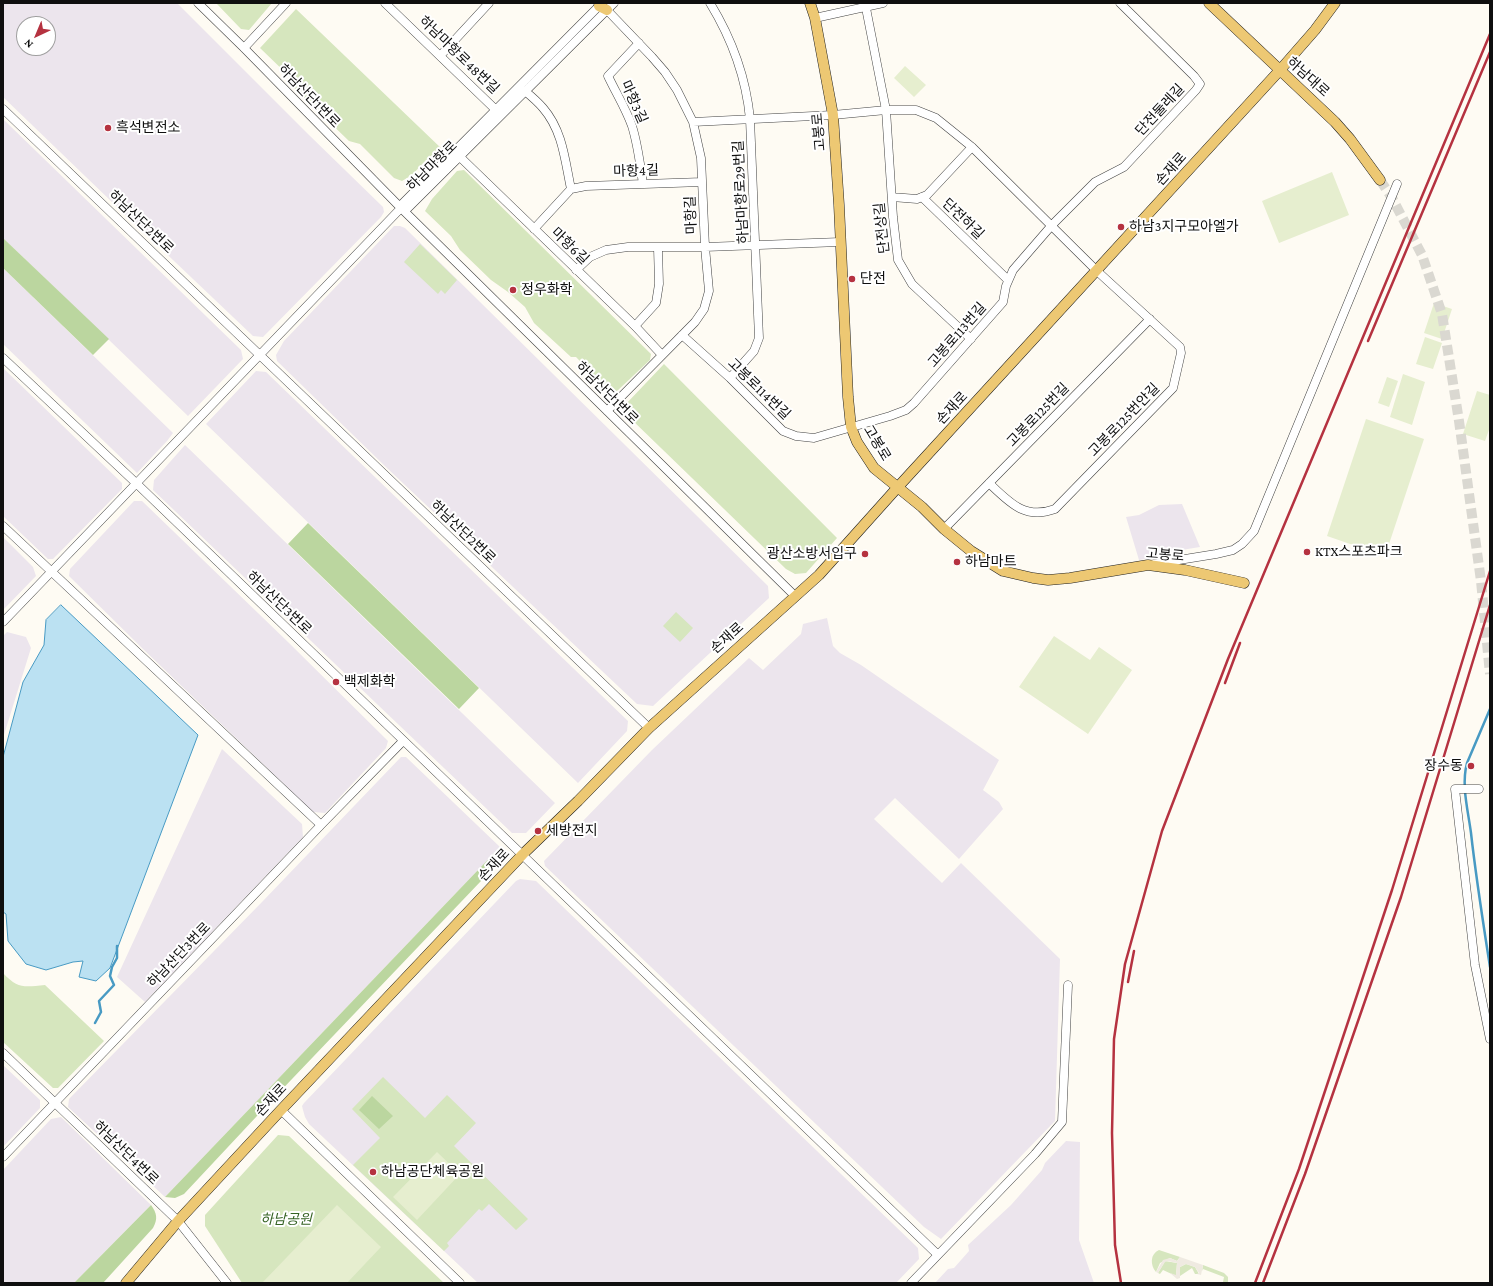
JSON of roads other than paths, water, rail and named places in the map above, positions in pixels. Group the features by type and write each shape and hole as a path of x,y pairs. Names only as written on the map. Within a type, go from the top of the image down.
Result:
{"main road":[{"name":"고봉로","path":"810,3 815,18 833,115 848,397 851,427 857,442 874,468 922,507 944,529 970,551 1003,571 1048,580 1070,578 1148,565 1186,570 1244,583"},
{"name":"하남대로","path":"1209,3 1314,100 1350,139 1380,180"},
{"name":"손재로","path":"126,1283 178,1221 523,854 578,801 649,728 795,596 820,576 897,488 1280,70 1315,30 1335,3"}],"street":[{"name":"하남산단1번로","path":"198,3 401,208 795,596"},
{"path":"244,48 286,3"},
{"path":"440,56 490,3"},
{"name":"하남마항로","path":"601,6 525,91 460,157 408,208 401,208 403,203 601,6 614,3"},
{"name":"하남마항로29번길","path":"710,3 724,26 740,64 748,97 750,119 759,338 754,351 730,378"},
{"path":"815,18 866,5 883,3"},
{"name":"단전둘레길","path":"1052,225 1095,182 1124,167 1200,84 1194,76 1120,3"},
{"name":"하남마항로48번길","path":"390,5 496,110"},
{"name":"단전상길","path":"866,5 886,110 898,260 912,284 971,339"},
{"name":"마항길","path":"601,6 639,44 664,72 694,122 701,158 704,247 709,291 704,308 695,322 607,411"},
{"name":"마항3길","path":"639,44 608,76 632,126 638,151 643,184"},
{"path":"525,91 543,108 554,123 560,136 571,189 534,229"},
{"name":"하남산단2번로","path":"3,109 649,728"},
{"path":"694,122 833,115 886,110 916,110 936,118 972,147 1097,271"},
{"path":"922,197 927,195 972,147"},
{"name":"마항6길","path":"460,157 635,326 662,355"},
{"name":"마항4길","path":"571,189 586,186 702,182"},
{"path":"1148,565 1233,550 1242,544 1254,531 1398,184"},
{"name":"단전하길","path":"892,197 917,199 922,197 1008,280"},
{"path":"3,622 401,208"},
{"name":"고봉로113번길","path":"851,427 906,410 914,403 1003,302 1006,286 1013,270 1052,225"},
{"path":"576,270 590,258 606,250 628,247 658,248 756,246 840,242"},
{"path":"635,326 656,303 659,284 658,248"},
{"name":"고봉로125번안길","path":"989,483 1014,506 1024,510 1034,513 1047,512 1056,509 1173,388 1181,353 1180,347 1097,271"},
{"name":"고봉로125번길","path":"944,529 1150,319"},
{"name":"고봉로114번길","path":"682,335 730,378 783,431 796,436 814,438 851,427"},
{"name":"하남산단3번로","path":"3,358 136,483 403,741 523,854 938,1255"},
{"path":"3,526 321,825"},
{"name":"하남산단3번로","path":"56,1103 403,741"},
{"path":"1476,789 1455,789 1475,964 1490,1039"},
{"path":"911,1283 1034,1154 1062,1122 1068,985"},
{"name":"하남산단4번로","path":"3,1053 178,1221 227,1283"},
{"path":"3,1157 56,1103"},
{"path":"281,1110 460,1283"}],"water":[{"path":"61,605 198,735 110,968 96,981 79,977 83,961 73,962 46,970 26,964 8,941 6,914 3,912 3,757 23,682 44,645 46,620"}],"waterway":[{"path":"1490,709 1465,771 1466,798 1490,967"},
{"path":"95,1023 101,1012 99,1001 114,985 110,976 112,967 117,958 117,946"}],"tunnel":[{"path":"1380,180 1392,198 1422,255 1442,314 1459,421 1481,581 1490,674"}],"railway":[{"path":"1121,1283 1115,1245 1112,1133 1114,1039 1125,964 1162,831 1228,659 1490,34"},
{"path":"1368,341 1490,52"},
{"path":"1255,1283 1299,1169 1392,890 1490,571"},
{"path":"1263,1283 1305,1174 1401,897 1490,605"},
{"path":"1225,683 1240,643"},
{"path":"1128,982 1134,951"}],"place":[{"name":"흑석변전소","path":"108,128"},
{"name":"하남3지구모아엘가","path":"1121,227"},
{"name":"단전","path":"852,279"},
{"name":"정우화학","path":"513,290"},
{"name":"KTX스포츠파크","path":"1307,552"},
{"name":"광산소방서입구","path":"865,554"},
{"name":"하남마트","path":"957,562"},
{"name":"백제화학","path":"336,682"},
{"name":"장수동","path":"1471,766"},
{"name":"세방전지","path":"538,831"},
{"name":"하남공단체육공원","path":"373,1172"}],"park label":[{"name":"하남공원","path":"286,1220"}]}
